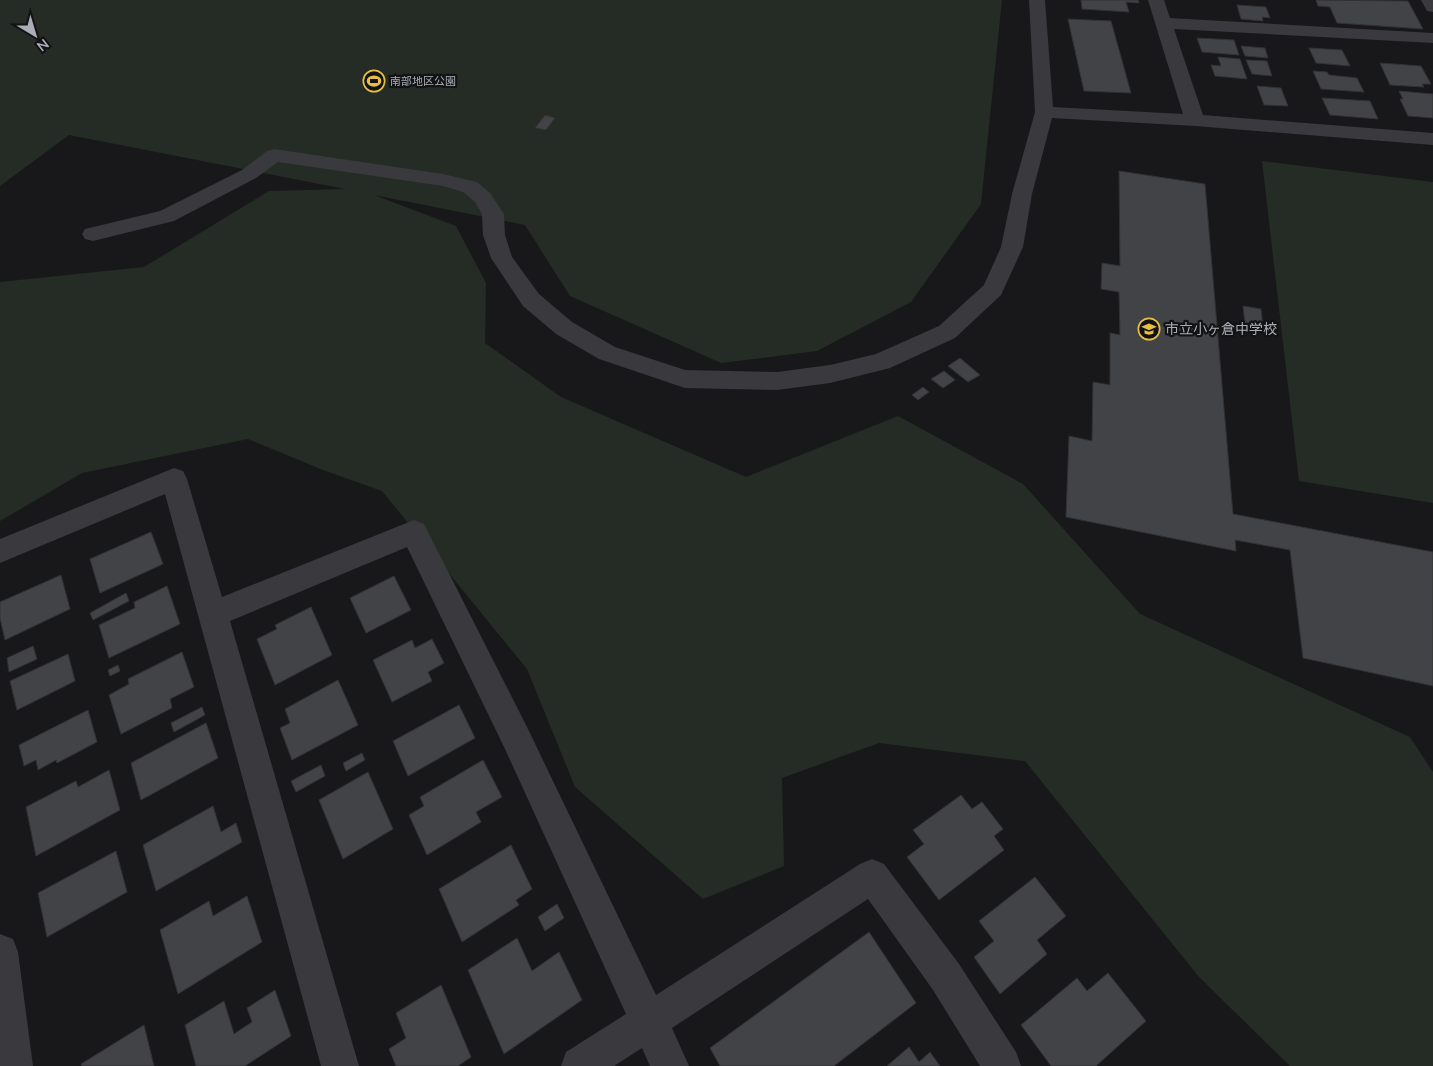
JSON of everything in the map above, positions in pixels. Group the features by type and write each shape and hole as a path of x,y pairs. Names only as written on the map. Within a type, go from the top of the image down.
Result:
{"street":[{"path":"93,234 167,216 249,174 274,155 443,180 470,187 483,198 493,214 494,235 502,258 531,300 564,328 608,353 685,379 777,381 830,374 882,362 947,332 993,289 1012,247 1022,194 1044,112 1037,0"},
{"path":"1156,0 1195,120"},
{"path":"1429,0 1433,7"},
{"path":"1163,23 1433,38"},
{"path":"1044,112 1195,120 1433,139"},
{"path":"0,551 174,480 340,1066"},
{"path":"213,614 414,532 516,738 670,1066"},
{"path":"580,1066 872,876 946,977 1002,1066"},
{"path":"0,952 14,1066"}],"shaded area":[{"path":"0,0 1002,0 981,204 911,302 817,351 721,363 570,296 525,225 374,195 456,226 486,283 485,343 561,397 746,477 898,416 1023,484 1140,614 1410,737 1433,772 1433,1066 1290,1066 1199,977 1025,761 879,743 782,778 784,866 703,899 575,787 527,669 382,491 323,470 248,439 82,473 0,521 0,282 144,267 269,191 345,189 69,135 0,186"},
{"path":"1262,161 1433,182 1433,503 1299,481"}],"building":[{"path":"1081,0 1138,0 1139,3 1126,2 1129,12 1082,9"},
{"path":"1316,0 1408,1 1423,29 1337,23 1330,7 1318,6"},
{"path":"1237,5 1266,7 1270,18 1262,17 1263,21 1241,19"},
{"path":"1068,19 1111,21 1131,93 1084,91"},
{"path":"1197,38 1234,40 1239,55 1202,52"},
{"path":"1241,46 1265,48 1268,58 1245,56"},
{"path":"1309,48 1342,50 1350,66 1316,63"},
{"path":"1218,57 1240,59 1247,79 1215,76 1211,65 1221,66"},
{"path":"1246,60 1267,61 1272,76 1252,74"},
{"path":"1380,63 1421,66 1431,84 1422,84 1424,87 1390,85"},
{"path":"1313,71 1357,78 1364,92 1321,89"},
{"path":"1257,86 1281,88 1288,106 1264,105"},
{"path":"1399,91 1433,94 1433,118 1408,116 1400,99 1403,99"},
{"path":"1322,98 1370,101 1378,119 1330,115"},
{"path":"545,115 555,118 546,130 535,128"},
{"path":"1119,171 1205,184 1233,514 1433,552 1433,686 1303,658 1290,550 1235,540 1236,551 1066,517 1069,436 1092,441 1093,382 1110,385 1110,333 1120,335 1119,292 1101,289 1102,263 1120,266"},
{"path":"1243,306 1261,309 1263,327 1245,324"},
{"path":"960,358 980,375 968,382 948,366"},
{"path":"944,371 955,380 943,388 931,379"},
{"path":"923,387 929,392 918,400 912,395"},
{"path":"151,532 163,564 100,593 90,559"},
{"path":"61,575 70,609 5,640 0,618 0,602"},
{"path":"394,576 411,610 366,633 350,598"},
{"path":"167,586 180,624 109,658 99,625 135,608 134,602"},
{"path":"126,593 129,601 93,620 90,613"},
{"path":"311,607 332,655 275,685 257,639 277,629 275,625"},
{"path":"432,639 444,663 428,672 432,681 392,702 373,660 412,640 415,648"},
{"path":"33,646 37,659 9,672 7,658"},
{"path":"182,652 194,687 170,699 172,708 121,734 109,695 129,684 128,679"},
{"path":"68,654 75,681 17,710 10,681"},
{"path":"118,665 120,671 110,676 108,670"},
{"path":"338,680 358,725 292,760 280,728 290,723 285,709"},
{"path":"459,705 475,738 408,776 393,741"},
{"path":"202,707 205,715 174,732 171,723"},
{"path":"88,710 97,742 57,763 56,760 38,770 36,760 24,766 19,745"},
{"path":"206,723 218,758 141,800 131,763"},
{"path":"362,753 365,760 346,771 343,763"},
{"path":"483,760 502,797 476,812 481,822 427,855 409,815 424,806 420,797"},
{"path":"321,765 325,776 296,792 291,781"},
{"path":"109,770 120,810 36,856 26,807 76,781 78,787"},
{"path":"368,772 393,829 343,859 319,800"},
{"path":"961,795 972,809 982,802 1003,829 994,836 1004,850 939,900 907,857 924,844 913,830"},
{"path":"213,806 221,832 236,823 242,842 156,891 143,845"},
{"path":"511,845 532,889 516,900 519,905 462,942 439,889"},
{"path":"116,851 127,892 47,937 38,893"},
{"path":"1035,877 1066,916 1037,940 1047,954 1000,994 974,957 994,941 979,921"},
{"path":"247,896 262,942 178,994 160,930 209,901 213,916"},
{"path":"557,904 564,918 545,931 538,917"},
{"path":"869,932 916,1003 834,1066 720,1066 710,1048"},
{"path":"517,938 532,971 559,952 582,1000 504,1054 468,970"},
{"path":"1108,973 1146,1021 1096,1066 1051,1066 1021,1025 1077,978 1087,991"},
{"path":"441,985 471,1057 458,1066 396,1066 389,1049 406,1038 396,1013"},
{"path":"275,990 291,1036 245,1066 196,1066 185,1025 224,1001 234,1034 252,1022 247,1008"},
{"path":"144,1025 154,1066 82,1066 81,1064"},
{"path":"909,1047 919,1062 930,1052 940,1066 887,1066"}],"place":[{"name":"南部地区公園","path":"374,81"},
{"name":"市立小ヶ倉中学校","path":"1149,329"}]}
